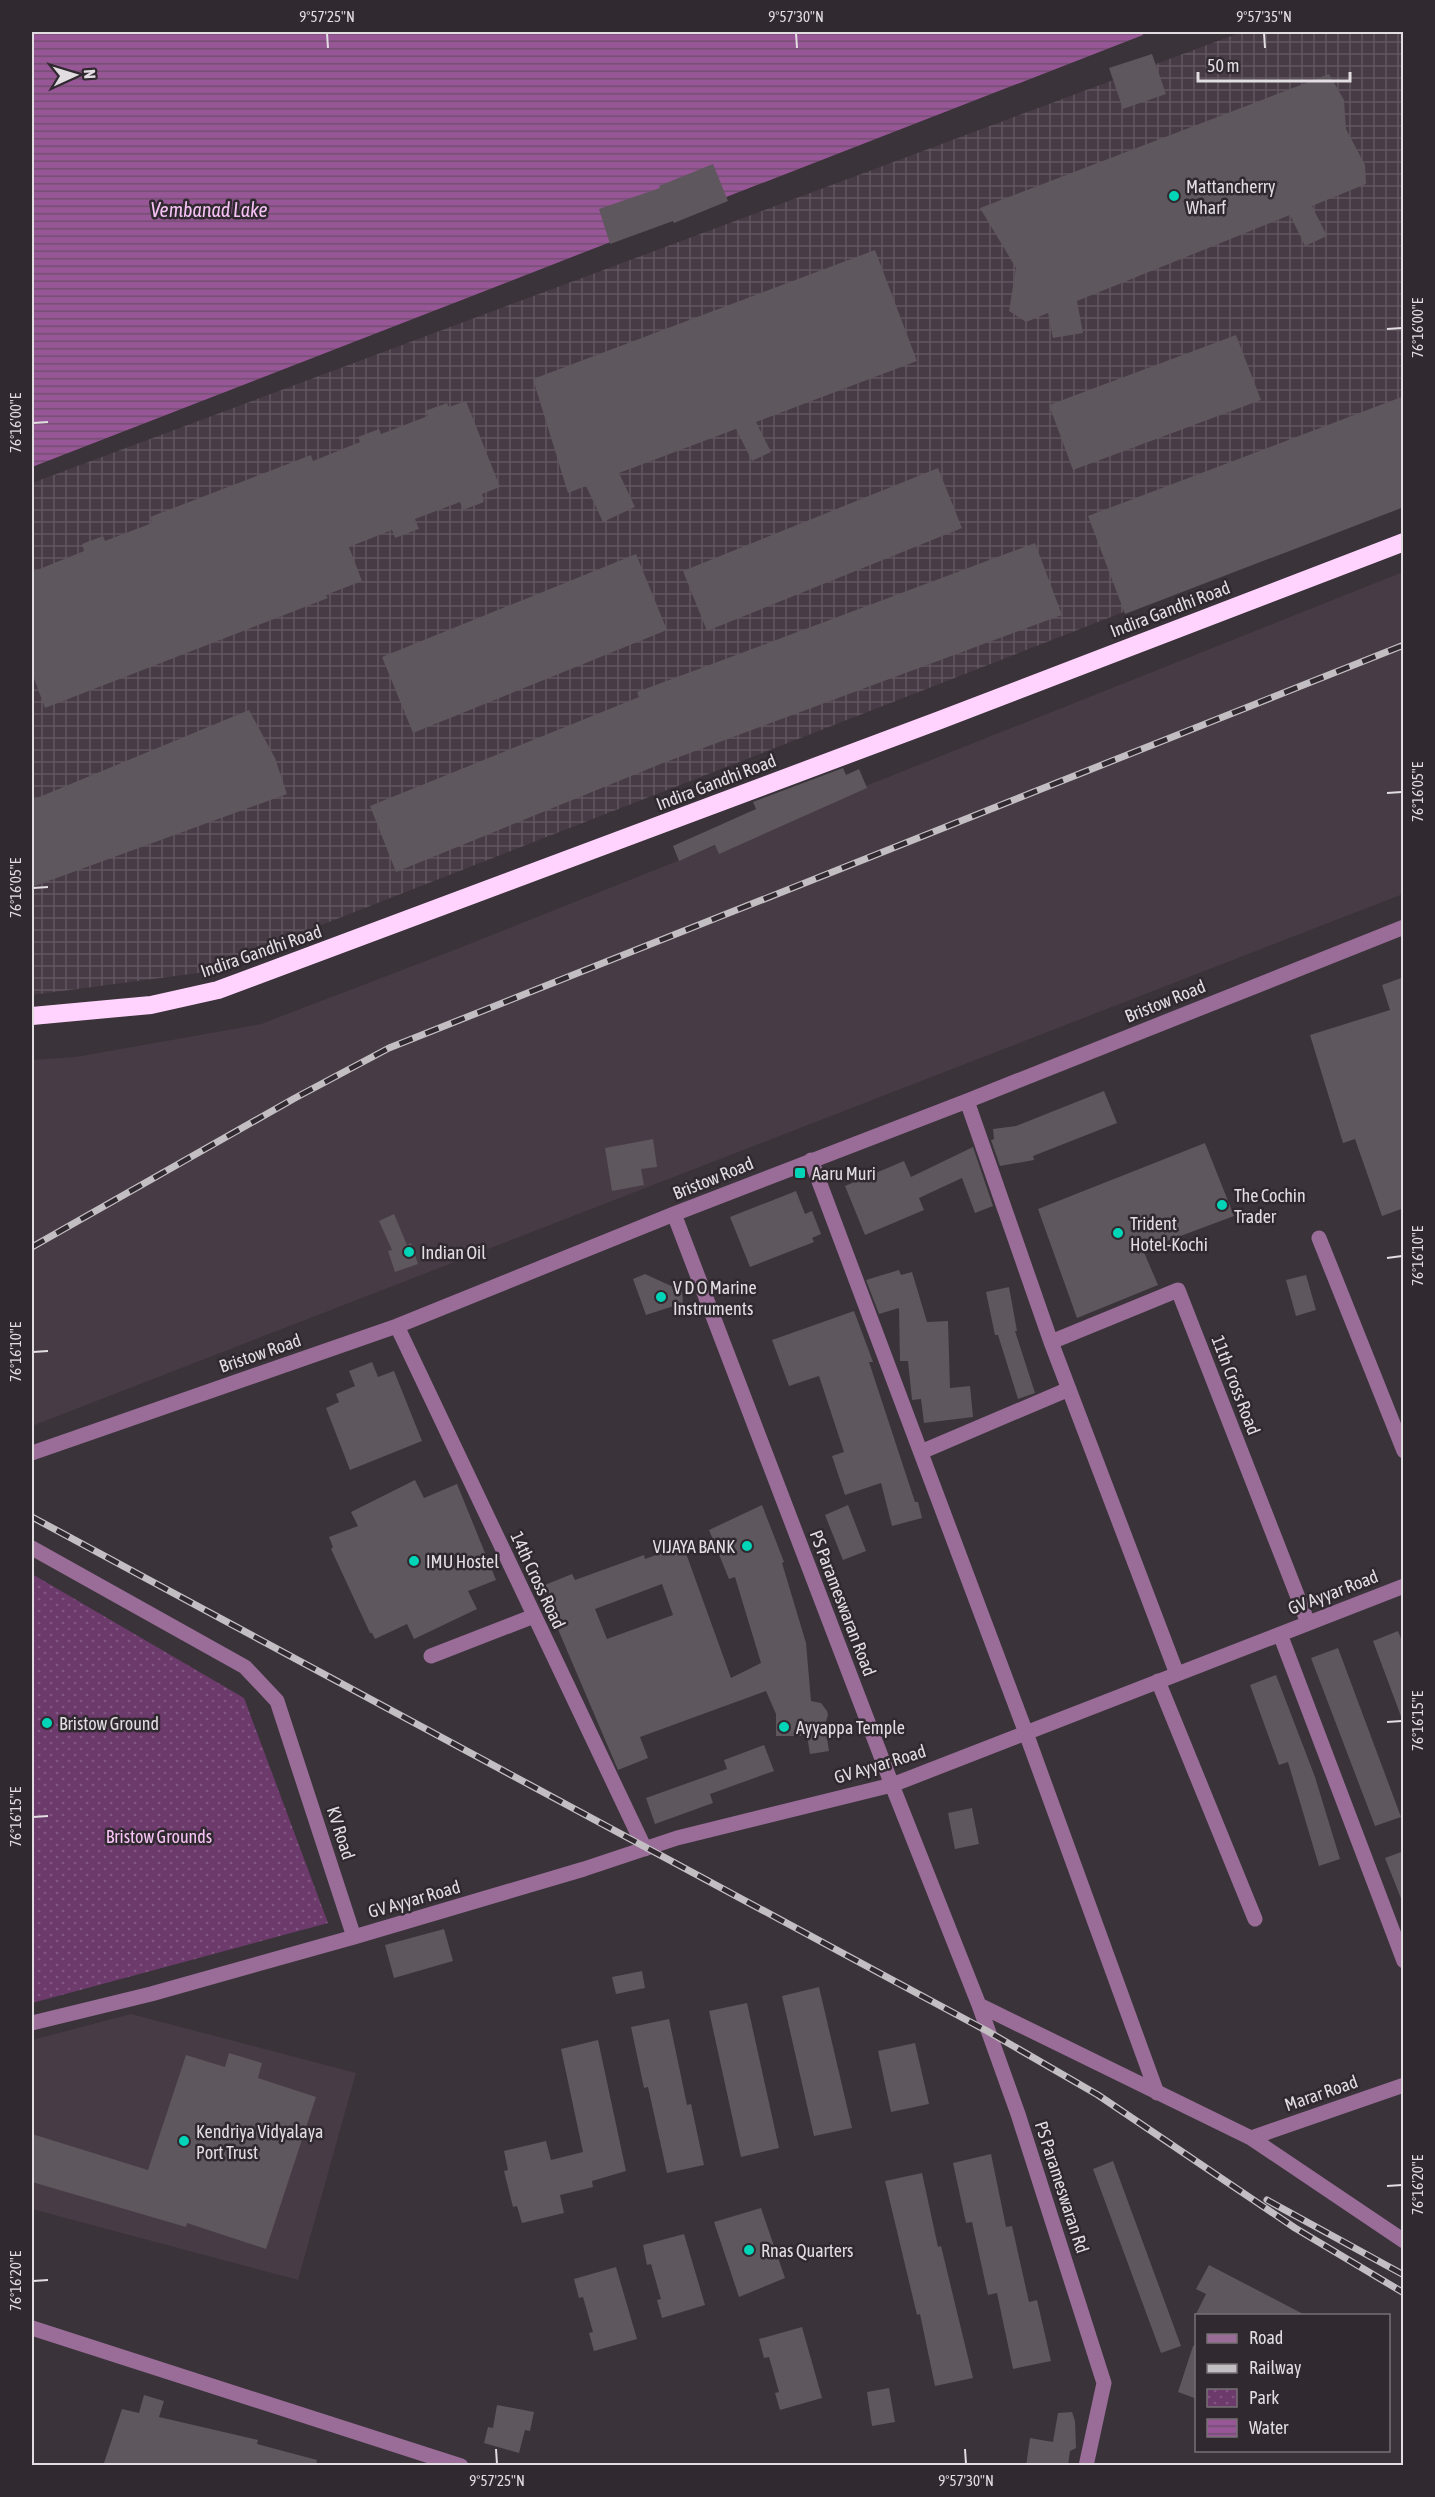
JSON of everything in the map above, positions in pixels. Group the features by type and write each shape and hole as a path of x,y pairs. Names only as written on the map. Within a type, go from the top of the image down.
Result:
{"highway":[{"name":"Indira Gandhi Road","path":"32,1016 151,1005 218,990 940,720 1404,542"}],"street":[{"name":"Bristow Road","path":"32,1453 397,1326 674,1214 967,1101 1404,927"},
{"path":"967,1101 1051,1342 1177,1674"},
{"path":"811,1160 1026,1733 1157,2093"},
{"name":"PS Parameswaran Road","path":"674,1214 892,1785 979,2005"},
{"path":"1319,1238 1404,1451"},
{"name":"11th Cross Road","path":"1051,1342 1179,1290 1308,1623"},
{"name":"14th Cross Road","path":"397,1326 645,1849"},
{"path":"921,1452 1069,1389"},
{"name":"KV Road","path":"32,1548 244,1667 277,1701 354,1937"},
{"name":"GV Ayyar Road","path":"354,1937 677,1838 892,1785 1308,1623 1402,1591"},
{"path":"431,1656 534,1616"},
{"path":"1280,1634 1404,1961"},
{"path":"1158,1681 1256,1919"},
{"path":"32,2024 151,1994 354,1937"},
{"path":"979,2005 1251,2138 1404,2241"},
{"name":"PS Parameswaran Rd","path":"979,2005 1018,2114 1104,2383 1086,2466"},
{"name":"Marar Road","path":"1251,2138 1404,2085"},
{"path":"32,2328 459,2465"}],"shaded area":[{"path":"1242,32 1403,32 1403,503 198,973 32,995 32,483"},
{"path":"1403,572 1403,894 32,1426 32,1060 76,1057 261,1024 444,954"},
{"name":"Kendriya Vidyalaya Port Trust","path":"131,2014 356,2073 298,2280 32,2209 32,2040"}],"green space":[{"name":"Bristow Grounds","path":"32,1574 244,1698 328,1923 32,2003"}],"water":[{"name":"Vembanad Lake","path":"32,32 1142,32 1143,35 32,467"}],"building":[{"path":"1152,54 1166,94 1123,109 1109,68"},
{"name":"Mattancherry Wharf","path":"1329,74 1344,100 1346,129 1365,165 1366,184 1312,206 1327,236 1305,246 1290,215 1077,301 1083,333 1053,338 1048,313 1026,322 1009,311 1016,268 980,208"},
{"path":"713,164 728,201 674,223 673,221 610,244 599,209 660,188 659,186"},
{"path":"875,250 917,361 756,422 771,452 752,461 736,429 619,473 635,507 603,522 586,486 568,493 533,379"},
{"path":"1236,335 1261,400 1073,470 1049,405"},
{"path":"1404,396 1404,507 1125,614 1088,516"},
{"path":"466,401 500,487 482,494 484,502 463,510 460,502 415,519 419,529 395,538 392,530 349,547 362,581 326,595 328,598 45,708 32,673 32,572 84,551 82,544 103,536 105,541 152,523 150,517 311,455 313,461 360,442 358,437 379,429 381,434 428,416 425,411 447,403 449,407"},
{"path":"938,468 962,528 707,631 683,571"},
{"path":"1035,543 1062,615 663,763 396,872 370,806 639,697 637,692"},
{"path":"636,554 667,630 413,733 382,657"},
{"path":"249,710 275,758 287,794 32,887 32,800"},
{"path":"843,768 846,775 859,769 867,788 719,854 715,845 679,861 673,846 756,809 753,802"},
{"path":"1404,977 1404,1208 1382,1216 1355,1139 1343,1143 1310,1035 1390,1010 1382,985"},
{"path":"1104,1091 1117,1123 1033,1156 1034,1160 1000,1166 991,1140 994,1139 993,1129 1016,1126"},
{"path":"653,1139 657,1167 641,1169 644,1185 612,1191 605,1148"},
{"name":"Trident Hotel-Kochi","path":"1205,1143 1234,1216 1143,1250 1158,1285 1077,1318 1038,1209"},
{"path":"973,1147 993,1206 975,1213 962,1178 919,1198 924,1210 865,1235 845,1186 904,1161 911,1177"},
{"path":"796,1191 805,1214 812,1211 821,1234 812,1238 814,1242 750,1267 730,1217"},
{"path":"394,1214 407,1245 411,1243 418,1264 395,1272 388,1251 392,1250 379,1221"},
{"path":"899,1270 901,1275 912,1272 927,1322 948,1321 950,1388 970,1386 973,1417 924,1423 921,1399 912,1400 908,1361 900,1361 899,1308 879,1314 866,1280"},
{"name":"V D O Marine Instruments","path":"645,1274 682,1291 683,1303 646,1315 633,1279"},
{"path":"1306,1275 1316,1310 1296,1316 1286,1280"},
{"path":"1009,1287 1017,1331 1015,1331 1035,1393 1018,1399 998,1335 995,1335 986,1292"},
{"path":"854,1311 873,1362 869,1362 922,1518 892,1526 881,1483 845,1495 832,1456 844,1452 819,1376 789,1386 772,1340"},
{"path":"372,1362 378,1377 394,1371 422,1441 350,1470 326,1408 339,1402 336,1394 355,1386 349,1371"},
{"path":"415,1480 424,1498 457,1484 496,1580 468,1591 477,1609 414,1639 407,1624 375,1639 370,1633 331,1549 333,1547 329,1537 358,1526 351,1512"},
{"path":"762,1505 784,1562 782,1563 806,1643 811,1701 821,1703 827,1711 825,1724 829,1751 810,1754 807,1736 776,1736 776,1714 766,1691 640,1737 648,1758 618,1770 540,1587 572,1574 575,1580 644,1555 645,1559 683,1545 731,1678 761,1663 735,1577 729,1579 709,1530","holes":["662,1584 673,1615 607,1639 595,1609"]},
{"path":"848,1505 866,1551 843,1560 825,1515"},
{"path":"1398,1631 1404,1646 1402,1719 1373,1641"},
{"path":"1338,1648 1401,1817 1375,1826 1311,1658"},
{"path":"1276,1675 1315,1777 1340,1859 1319,1866 1288,1762 1279,1765 1250,1685"},
{"path":"764,1745 774,1771 710,1794 713,1803 655,1824 646,1798 727,1769 724,1760"},
{"path":"972,1808 979,1844 955,1849 948,1813"},
{"path":"1404,1851 1404,1901 1402,1901 1385,1858"},
{"path":"444,1929 453,1961 394,1978 385,1945"},
{"path":"642,1971 645,1988 616,1994 612,1977"},
{"path":"819,1987 852,2128 814,2136 782,1996"},
{"path":"747,2003 779,2148 741,2157 709,2011"},
{"path":"669,2019 687,2105 691,2104 704,2165 667,2173 648,2087 644,2088 631,2027"},
{"path":"598,2040 626,2171 592,2181 593,2187 560,2195 564,2213 522,2223 517,2206 513,2207 504,2171 508,2170 504,2151 546,2141 551,2160 583,2152 561,2049"},
{"path":"915,2043 929,2104 891,2112 878,2051"},
{"path":"229,2053 262,2063 258,2078 316,2097 266,2249 187,2223 186,2227 32,2182 32,2134 148,2170 186,2055 225,2067"},
{"path":"991,2154 1006,2227 1012,2226 1029,2302 1037,2300 1051,2361 1013,2369 997,2293 988,2295 972,2222 966,2223 953,2163"},
{"path":"1113,2161 1181,2346 1161,2353 1093,2169"},
{"path":"922,2173 938,2247 941,2246 973,2378 935,2386 920,2314 917,2315 885,2181"},
{"name":"Rnas Quarters","path":"761,2208 785,2278 739,2297 714,2222"},
{"path":"684,2234 705,2305 662,2318 657,2300 661,2299 651,2264 647,2265 643,2245"},
{"path":"1209,2265 1303,2314 1196,2314 1206,2294 1196,2289"},
{"path":"616,2267 637,2339 594,2351 589,2333 593,2332 583,2297 579,2298 574,2279"},
{"path":"802,2327 822,2398 780,2410 775,2393 779,2392 769,2357 764,2358 759,2339"},
{"path":"1193,2346 1195,2346 1195,2398 1178,2392"},
{"path":"889,2388 895,2422 872,2426 867,2392"},
{"path":"144,2395 164,2401 159,2417 258,2440 257,2444 317,2460 316,2466 103,2466 122,2409 139,2413"},
{"path":"497,2405 534,2412 530,2431 525,2430 519,2453 484,2443 488,2427 493,2428"},
{"path":"1072,2412 1075,2421 1076,2448 1070,2451 1068,2466 1026,2466 1030,2438 1053,2442 1058,2413"}],"railway":[{"path":"32,1247 295,1098 389,1048 1404,645"},
{"path":"32,1517 989,2032 1098,2095 1295,2228 1404,2293"},
{"path":"1267,2200 1404,2275"}],"place":[{"name":"Mattancherry Wharf","path":"1174,196"},
{"name":"Aaru Muri","path":"800,1173"},
{"name":"The Cochin Trader","path":"1222,1205"},
{"name":"Trident Hotel-Kochi","path":"1118,1233"},
{"name":"Indian Oil","path":"409,1252"},
{"name":"V D O Marine Instruments","path":"661,1297"},
{"name":"VIJAYA BANK","path":"747,1546"},
{"name":"IMU Hostel","path":"414,1561"},
{"name":"Bristow Ground","path":"47,1723"},
{"name":"Ayyappa Temple","path":"784,1727"},
{"name":"Kendriya Vidyalaya Port Trust","path":"184,2141"},
{"name":"Rnas Quarters","path":"749,2250"}]}
